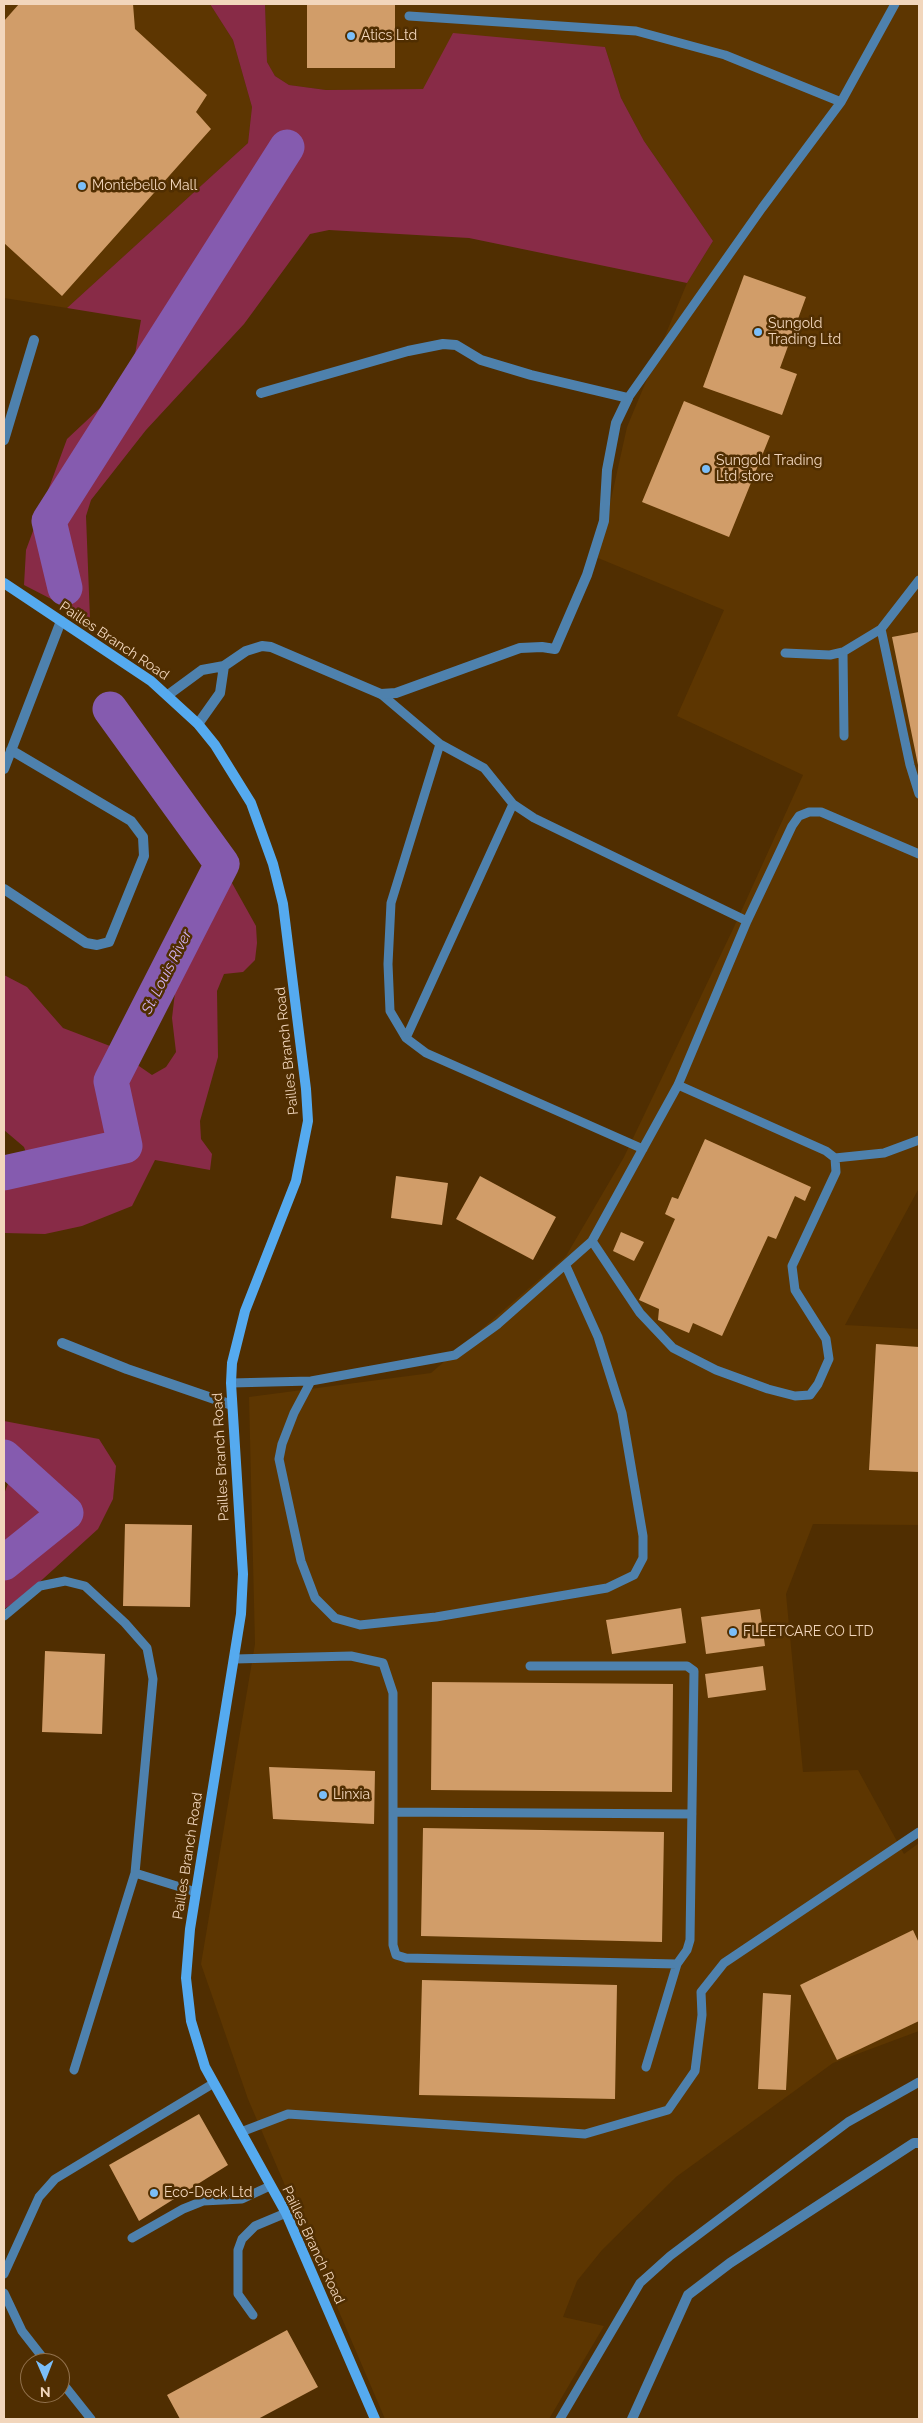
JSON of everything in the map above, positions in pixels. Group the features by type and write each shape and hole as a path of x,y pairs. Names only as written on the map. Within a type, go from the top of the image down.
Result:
{"main road":[{"name":"Pailles Branch Road","path":"4,583 151,681 198,724 215,745 251,803 273,864 283,904 306,1089 308,1121 296,1181 245,1311 236,1340 231,1383 243,1574 241,1614 190,1929 186,1978 191,2021 205,2066 286,2214 375,2419"}],"street":[{"path":"4,440 34,340"},
{"path":"168,695 202,670 224,666 246,651 262,646 271,648 381,694 396,692 520,648 542,647 555,649 587,575 604,522 607,470 616,423 628,398 531,375 481,360 456,345 443,344 408,351 261,393"},
{"path":"4,769 61,621"},
{"path":"198,724 220,693 224,666"},
{"path":"4,889 86,942 97,945 109,942 144,856 143,837 131,821 11,750"},
{"path":"62,1343 127,1370 232,1405"},
{"path":"632,2419 688,2295 730,2263 888,2159 914,2143 919,2143"}],"lane":[{"path":"628,398 762,208 841,102 895,4"},
{"path":"409,16 636,31 725,55 841,102"},
{"path":"785,653 830,655 844,652 881,629 919,580"},
{"path":"881,629 910,765 919,794"},
{"path":"844,652 844,736"},
{"path":"381,694 440,744 484,768 513,804 534,818 747,921"},
{"path":"440,744 391,903 388,964 390,1011 406,1038 426,1053 643,1149"},
{"path":"406,1038 513,804"},
{"path":"231,1383 311,1381 455,1355 498,1324 566,1266 592,1241 678,1085 747,921 792,826 799,816 809,812 820,812 919,854"},
{"path":"678,1085 826,1151 836,1158 884,1153 919,1140"},
{"path":"592,1241 640,1312 673,1348 716,1370 768,1389 795,1396 810,1395 818,1384 828,1358 826,1339 795,1290 792,1266 836,1172 836,1158"},
{"path":"311,1381 294,1413 278,1459 300,1561 315,1598 336,1618 360,1625 436,1617 514,1602 606,1588 634,1575 643,1558 643,1536 622,1413 598,1337 566,1266"},
{"path":"4,1616 40,1586 65,1581 85,1586 147,1648 153,1679 135,1873 74,2070"},
{"path":"235,1659 350,1656 383,1663 393,1693 394,1945 396,1955 406,1958 677,1964"},
{"path":"530,1666 691,1667 694,1670 690,1940 688,1950 677,1964 646,2067"},
{"path":"393,1812 692,1814"},
{"path":"241,2132 288,2114 586,2134 668,2110 695,2071 702,2015 701,1992 724,1963 919,1832"},
{"path":"135,1873 196,1892"},
{"path":"560,2419 640,2283 670,2256 848,2122 919,2082"},
{"path":"4,2274 39,2197 55,2179 214,2083"},
{"path":"132,2238 183,2209 203,2201 242,2199 270,2186"},
{"path":"252,2315 238,2294 238,2250 242,2239 255,2226 286,2214"},
{"path":"4,2293 22,2331 39,2353"},
{"path":"70,2393 91,2419"}],"shaded area":[{"name":"Montebello Mall","path":"4,4 210,4 233,40 252,107 248,143 67,308 4,298"},
{"path":"210,4 265,4 267,62 275,76 289,85 326,90 423,89 453,33 605,47 621,98 644,141 713,241 687,283 469,238 329,230 310,234 244,324 146,430 91,500 86,516 90,619 24,585 26,550 67,439 115,394 133,366 141,320 67,308 248,143 252,107 233,40"},
{"path":"265,4 919,4 919,1188 845,1325 919,1329 919,1525 813,1524 786,1594 803,1772 858,1770 904,1854 919,1843 919,2031 833,2063 676,2177 602,2250 577,2281 563,2317 604,2326 549,2419 385,2419 248,2099 201,1964 255,1644 249,1397 431,1373 566,1256 624,1157 734,927 803,775 677,716 724,610 598,558 627,427 687,283 713,241 644,141 621,98 605,47 423,89 326,90 289,85 275,76 267,62"},
{"path":"232,883 256,926 257,943 255,960 243,972 224,974 217,991 218,1057 200,1121 201,1139 212,1154 210,1170 155,1160 132,1206 82,1226 45,1234 4,1233 4,1178 30,1164 24,1147 4,1130 4,975 27,987 63,1028 110,1046 152,1075 166,1067 176,1052 172,1018 186,898"},
{"path":"4,1421 99,1439 116,1466 113,1499 98,1529 22,1598 4,1609 4,1494 11,1476 4,1470"}],"building":[{"name":"Montebello Mall","path":"19,4 133,4 135,29 207,95 196,112 211,129 62,296 4,243 4,21"},
{"name":"Atics Ltd","path":"307,4 395,4 395,68 307,68"},
{"name":"Sungold Trading Ltd","path":"744,275 806,297 780,368 797,374 782,415 703,387"},
{"name":"Sungold Trading Ltd store","path":"684,401 770,436 729,537 642,502"},
{"path":"919,632 919,765 918,765 892,637"},
{"path":"705,1139 811,1187 805,1201 795,1196 776,1239 768,1236 722,1336 693,1323 689,1333 658,1320 659,1309 639,1300 675,1219 665,1214 672,1197 678,1199"},
{"path":"396,1176 448,1183 442,1225 391,1218"},
{"path":"480,1176 556,1217 533,1260 456,1219"},
{"path":"621,1232 644,1242 634,1261 613,1251"},
{"path":"876,1344 919,1347 919,1472 869,1470"},
{"path":"125,1524 192,1525 190,1607 123,1606"},
{"path":"681,1608 686,1643 612,1654 606,1620"},
{"name":"FLEETCARE CO LTD","path":"760,1609 765,1646 706,1654 701,1617"},
{"path":"45,1651 105,1654 102,1734 42,1732"},
{"path":"763,1666 766,1690 708,1698 705,1674"},
{"path":"432,1682 673,1684 672,1792 431,1790"},
{"name":"Linxia","path":"269,1767 375,1771 374,1824 273,1819"},
{"path":"423,1828 664,1832 662,1942 421,1936"},
{"path":"913,1930 919,1943 919,2021 837,2060 800,1985"},
{"path":"422,1980 617,1985 615,2099 419,2095"},
{"path":"763,1993 791,1995 786,2090 758,2089"},
{"name":"Eco-Deck Ltd","path":"199,2114 228,2165 139,2221 109,2165"},
{"path":"287,2330 318,2387 258,2419 180,2419 167,2395"}],"waterway":[{"path":"65,588 49,521 287,147"},
{"name":"St. Louis River","path":"4,1173 125,1146 111,1081 222,864 110,709"},
{"name":"St. Louis River","path":"4,1457 66,1513 4,1563"}],"place":[{"name":"Atics Ltd","path":"351,36"},
{"name":"Montebello Mall","path":"82,186"},
{"name":"Sungold Trading Ltd","path":"758,332"},
{"name":"Sungold Trading Ltd store","path":"706,469"},
{"name":"FLEETCARE CO LTD","path":"733,1632"},
{"name":"Linxia","path":"323,1795"},
{"name":"Eco-Deck Ltd","path":"154,2193"}]}
